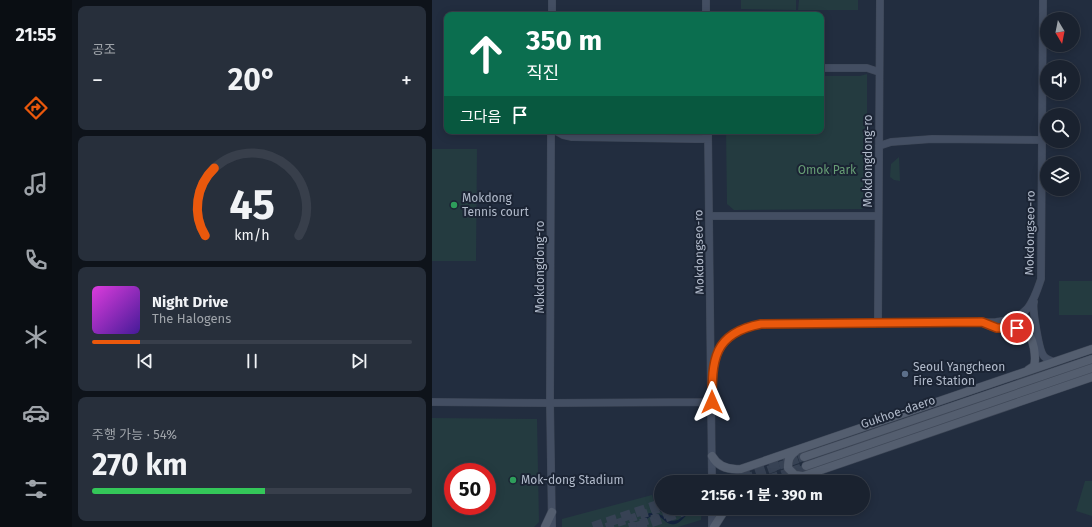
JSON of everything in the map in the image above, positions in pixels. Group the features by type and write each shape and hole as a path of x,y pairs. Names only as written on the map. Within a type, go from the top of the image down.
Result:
{"main road":[{"path":"982,322 997,328 1017,328 1027,332 1032,340 1036,360 1034,366 1026,371"},
{"path":"712,456 716,462 726,468 741,469 1092,349"},
{"name":"Gukhoe-daero","path":"804,457 1092,359"},
{"name":"Gukhoe-daero","path":"806,466 1092,368"},
{"path":"805,475 1092,377"},
{"path":"795,475 788,468 788,461 790,455 798,449"},
{"path":"545,527 552,512"},
{"path":"713,527 721,515"}],"street":[{"path":"552,0 552,12"},
{"path":"706,0 706,12"},
{"name":"Mokdongdong-ro","path":"878,323 880,0"},
{"name":"Mokdongseo-ro","path":"1042,108 1043,0"},
{"path":"824,68 867,68 879,72"},
{"name":"Mokdongdong-ro","path":"552,134 550,403 552,527"},
{"path":"560,134 572,137 695,139 703,139 707,134"},
{"name":"Mokdongseo-ro","path":"708,134 712,475"},
{"path":"879,146 891,142 932,139 1040,140"},
{"name":"Mokdongseo-ro","path":"712,373 718,351 725,341 737,331 748,326 761,324 982,322 1010,320 1027,310 1034,300 1041,279 1042,148"},
{"path":"710,216 878,216"},
{"path":"1034,300 1033,313 1041,351 1046,358 1054,362"},
{"path":"432,402 712,402"},
{"path":"712,515 713,527"}],"green space":[{"path":"741,0 796,0 796,10 741,9"},
{"path":"799,0 858,0 858,10 798,10"},
{"name":"Omok Park","path":"867,74 867,205 862,209 734,210 727,204 726,134 824,134 824,76 860,76"},
{"name":"Mokdong Tennis court","path":"432,149 477,149 476,261 432,261"},
{"path":"899,157 900,181 894,180 890,177 891,164"},
{"path":"1059,281 1092,281 1092,315 1059,315"},
{"name":"Mok-dong Stadium","path":"432,418 537,419 539,522 534,527 432,527"},
{"path":"1085,481 1092,481 1092,516 1076,511"},
{"path":"652,495 654,502 654,515 665,515 669,518 678,515 701,515 701,520 678,527 562,527 562,519"}],"water":[{"path":"649,513 656,515 647,519 640,527 636,527"},
{"path":"656,515 661,515 673,521 687,515 677,523 670,524 660,516"}],"tunnel":[{"path":"748,475 812,453"},
{"path":"754,475 804,457"},
{"path":"780,475 806,466"},
{"path":"790,475 816,466"},
{"path":"593,527 654,506"},
{"path":"606,527 654,510"},
{"path":"629,527 664,515"},
{"path":"637,527 672,515"}],"place":[{"name":"Mokdong Tennis court","path":"454,205"},
{"name":"Seoul Yangcheon Fire Station","path":"905,374"},
{"name":"Mok-dong Stadium","path":"513,480"}],"route":[{"path":"712,402 712,373 718,351 731,335 748,326 761,324 982,322 997,328 1017,328"}]}
